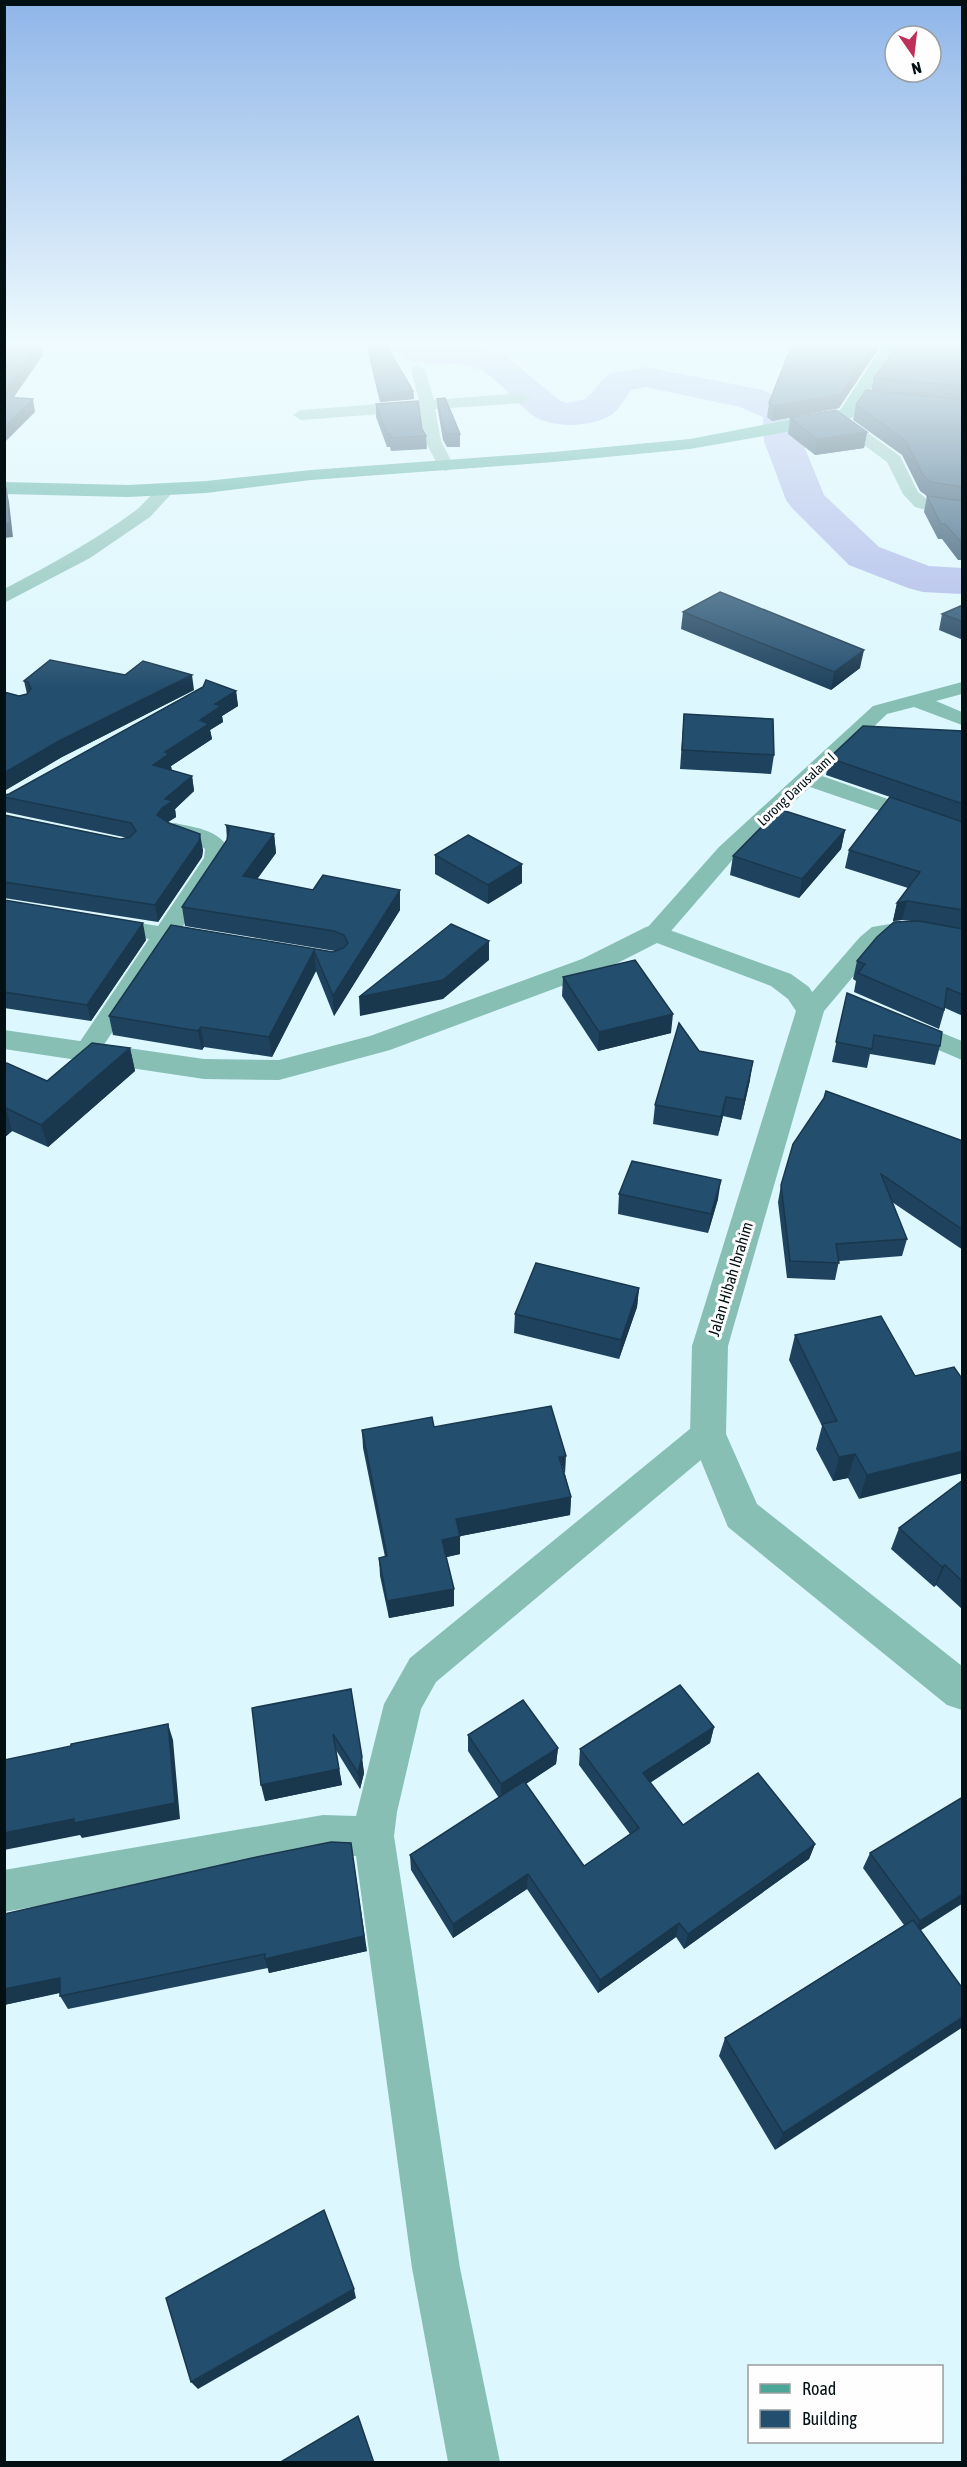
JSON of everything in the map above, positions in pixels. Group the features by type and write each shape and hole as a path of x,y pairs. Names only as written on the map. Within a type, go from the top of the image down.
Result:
{"main road":[{"path":"4,488 167,490 311,475 533,458"}],"street":[{"path":"442,458 446,466"},
{"path":"893,458 911,494 921,503 933,507 963,509"},
{"path":"4,597 84,554 144,513 167,490"},
{"name":"Lorong Darusalam I","path":"656,933 727,852 880,710 963,688"},
{"path":"916,701 963,719"},
{"path":"807,778 963,832"},
{"path":"86,1052 216,858 217,848 212,841 203,836 175,830"},
{"path":"85,920 222,943"},
{"path":"4,1039 204,1069 279,1070 380,1043 592,964 656,933 781,980 799,993 827,1001 869,942 881,932 902,929 963,939"},
{"name":"Jalan Hibah Ibrahim","path":"827,1001 710,1346 708,1434 742,1515 963,1691"},
{"path":"878,1015 963,1051"},
{"path":"474,2463 436,2268 374,1836 376,1812 403,1704 423,1670 708,1434"},
{"path":"4,1891 323,1835 374,1836"}],"building":[{"path":"914,458 963,458 963,487 931,482 923,475"},
{"path":"4,488 6,488 10,523 4,524"},
{"path":"927,496 963,501 963,544 945,524 941,524"},
{"path":"720,592 864,650 834,672 683,612"},
{"path":"963,605 963,622 942,614"},
{"path":"50,660 125,675 143,661 192,675 59,741 4,773 4,692 19,696 27,694 31,689 28,682 24,681"},
{"path":"206,680 236,691 215,704 221,706 200,720 209,724 165,752 169,754 153,765 192,776 165,799 173,801 162,808 157,815 169,823 200,834 199,841 155,905 4,882 4,815 121,839 130,837 136,831 131,823 4,797 4,795 203,687"},
{"path":"684,714 773,719 774,755 682,750"},
{"path":"863,726 963,731 963,804 829,758"},
{"path":"890,797 963,822 963,910 907,901 897,903 920,872 849,850"},
{"path":"779,809 845,830 802,879 733,856"},
{"path":"226,825 274,834 243,876 313,890 323,875 400,890 333,996 314,951 269,1037 201,1027 198,1031 109,1016 171,925 333,952 348,943 344,935 334,931 182,907 227,840 229,829"},
{"path":"468,835 522,864 488,885 435,855"},
{"path":"4,900 143,923 87,1005 4,992"},
{"path":"919,921 963,929 963,995 947,988 944,1010 858,973 865,964 857,961 877,937 894,922"},
{"path":"451,924 489,941 443,980 359,997"},
{"path":"635,960 673,1014 599,1032 563,977"},
{"path":"847,993 942,1032 940,1046 874,1035 872,1049 836,1042"},
{"path":"679,1023 699,1051 753,1061 744,1100 726,1097 721,1117 655,1105"},
{"path":"92,1043 130,1048 41,1125 4,1109 4,1065 7,1063 47,1081"},
{"path":"826,1091 963,1141 963,1230 881,1174 907,1239 836,1244 839,1263 790,1261 781,1185 793,1144 824,1098"},
{"path":"632,1161 721,1180 711,1214 619,1194"},
{"path":"536,1263 639,1288 621,1340 515,1314"},
{"path":"881,1316 915,1376 954,1367 963,1380 963,1451 867,1475 855,1454 839,1457 822,1424 837,1421 795,1335"},
{"path":"551,1406 566,1456 559,1457 571,1497 456,1519 460,1536 442,1540 454,1589 387,1601 379,1558 387,1556 362,1430 432,1417 434,1427"},
{"path":"963,1480 963,1582 945,1565 942,1567 899,1528"},
{"path":"680,1685 714,1727 643,1773 683,1825 758,1773 815,1844 688,1934 679,1923 600,1980 528,1874 453,1924 410,1855 524,1781 584,1866 639,1828 580,1749"},
{"path":"351,1689 362,1757 358,1773 333,1734 339,1769 261,1785 252,1708"},
{"path":"523,1700 558,1748 501,1784 468,1735"},
{"path":"168,1724 175,1803 74,1823 74,1819 4,1833 4,1760"},
{"path":"961,1798 963,1799 963,1894 920,1921 870,1853"},
{"path":"331,1842 351,1843 364,1936 265,1959 265,1954 60,1996 60,1978 4,1989 4,1914"},
{"path":"913,1920 963,1989 963,2017 783,2133 725,2038"},
{"path":"324,2210 354,2289 191,2382 166,2298"},
{"path":"358,2416 374,2463 279,2463"}],"waterway":[{"path":"790,458 806,500 864,556 923,579 962,581"}]}
